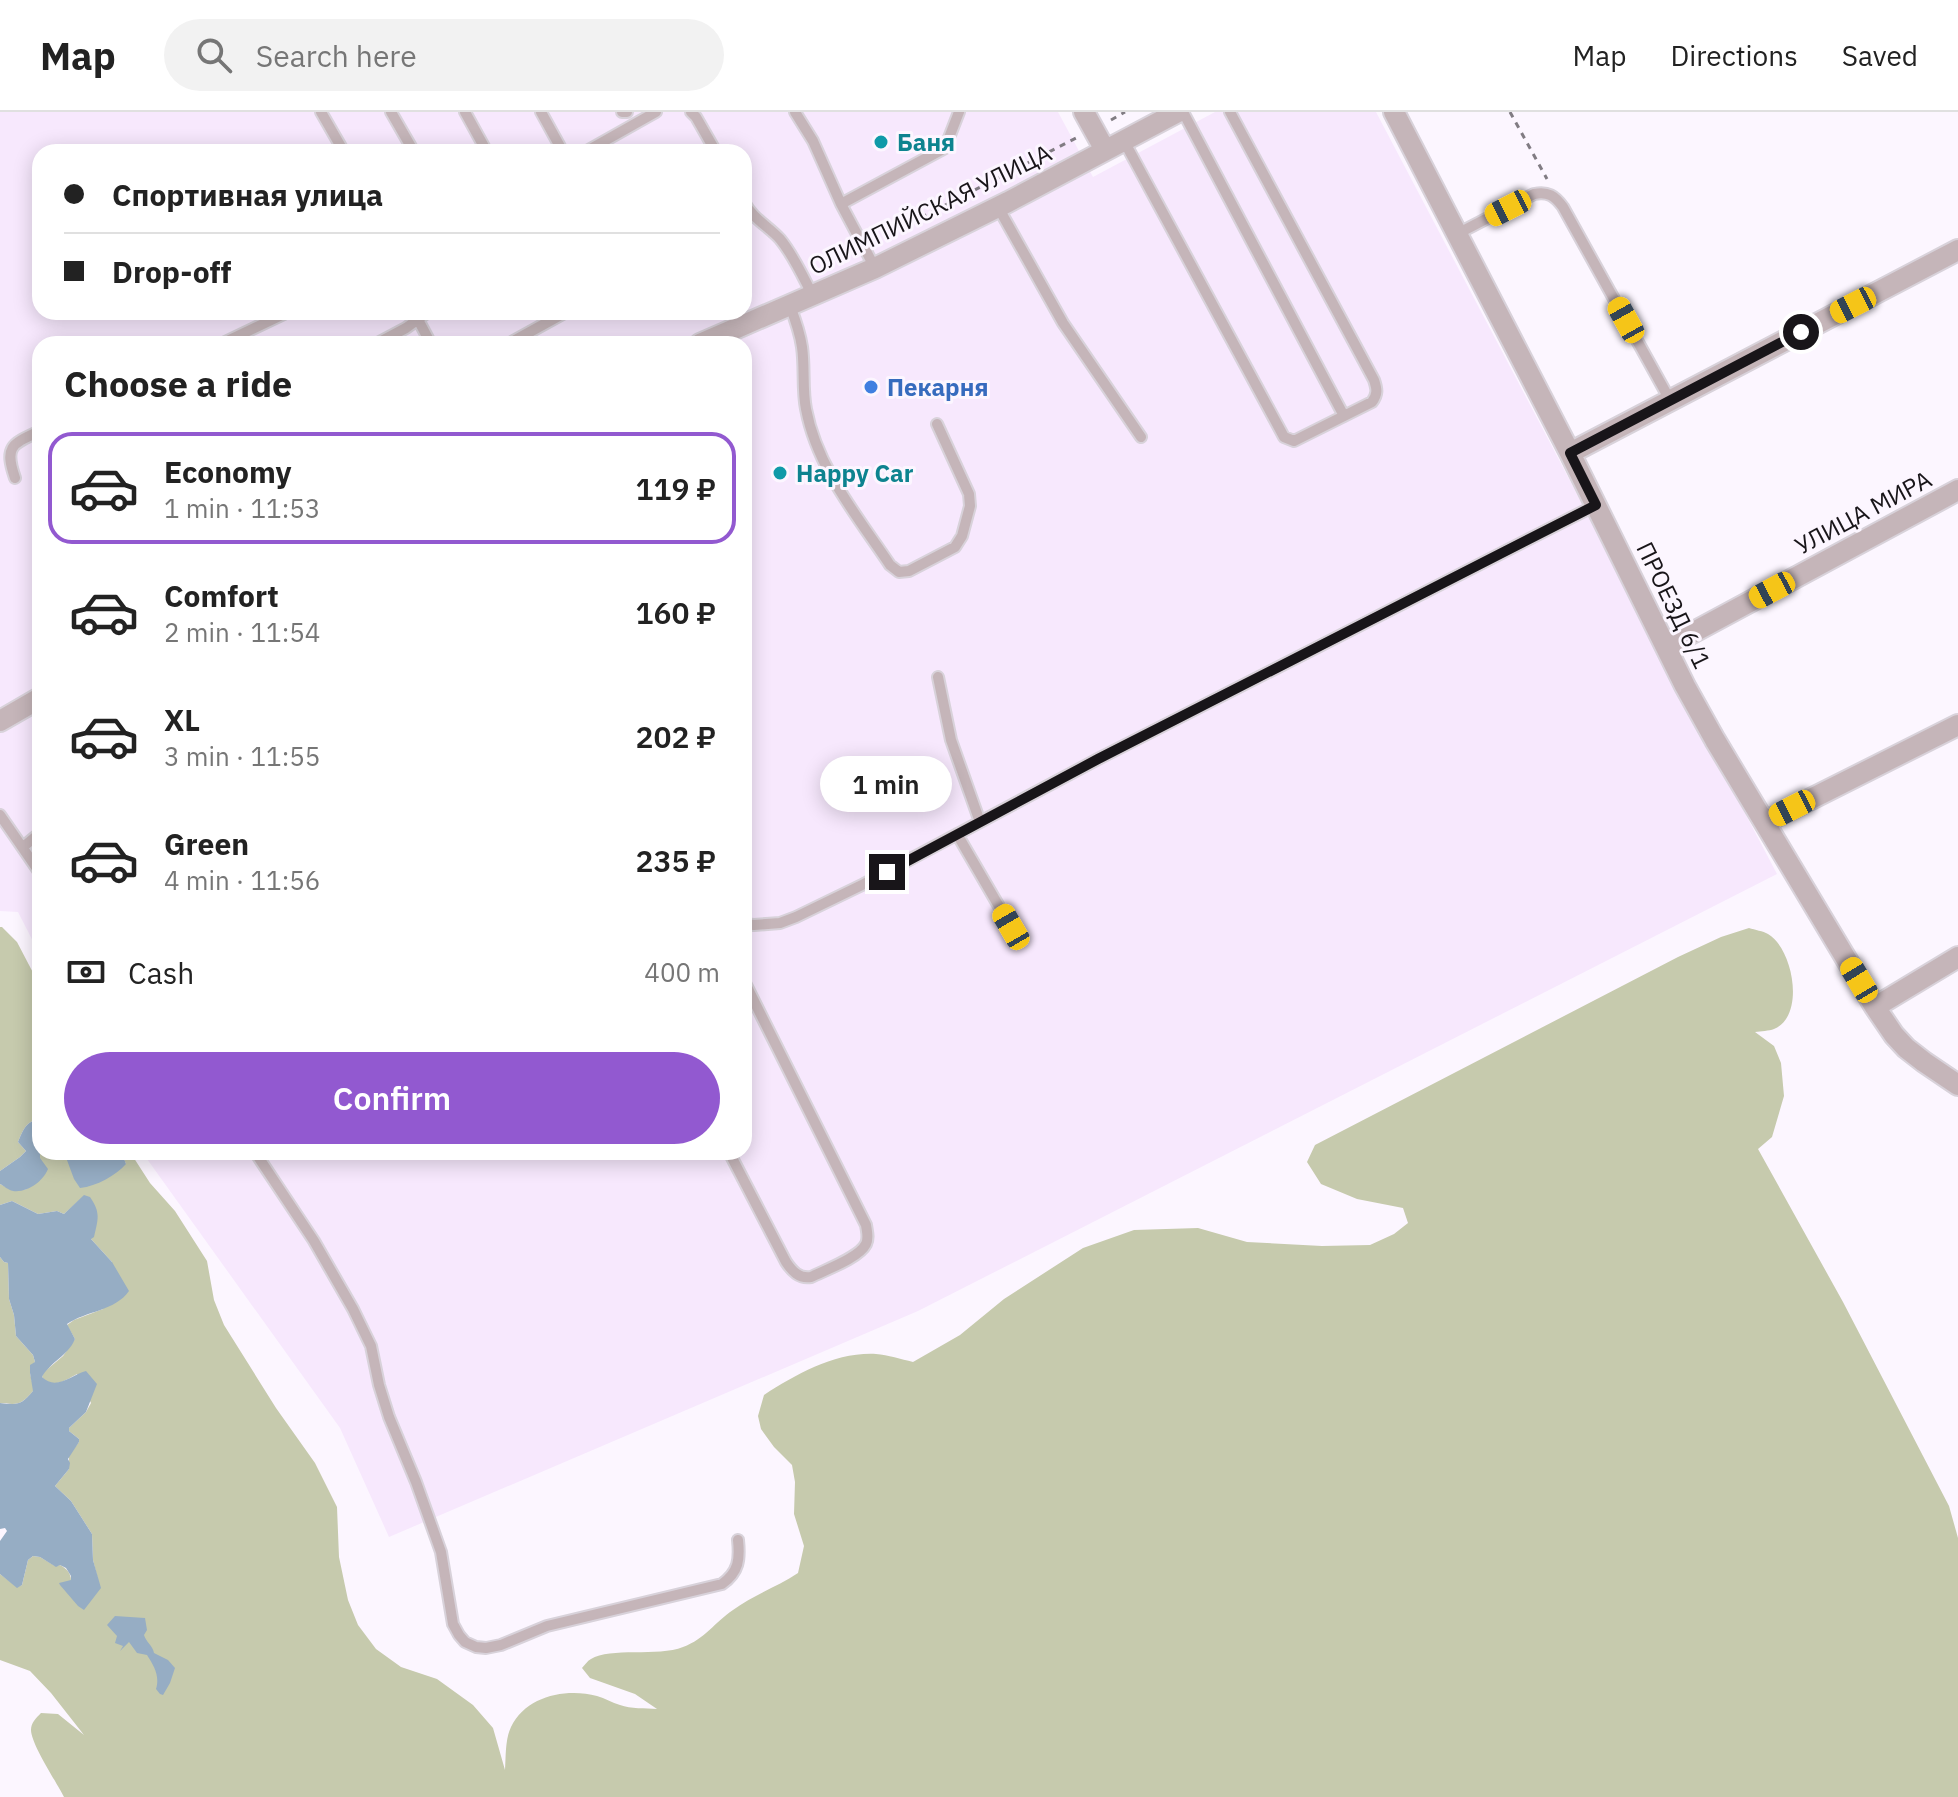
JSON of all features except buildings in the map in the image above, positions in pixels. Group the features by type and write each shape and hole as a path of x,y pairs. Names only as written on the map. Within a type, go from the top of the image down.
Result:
{"street":[{"name":"ОЛИМПИЙСКАЯ УЛИЦА","path":"719,336 875,268 1180,112"},
{"name":"ПРОЕЗД 6/1","path":"1394,112 1715,740 1894,1035 1906,1048 1958,1085"},
{"path":"1089,120 1105,150"},
{"path":"1570,453 1958,250"},
{"name":"УЛИЦА МИРА","path":"1666,647 1958,490"},
{"path":"0,721 32,703"},
{"path":"1765,822 1958,725"},
{"path":"1875,1007 1958,957"}],"lane":[{"path":"321,112 339,144"},
{"path":"391,112 409,144"},
{"path":"465,112 483,144"},
{"path":"541,112 559,144"},
{"path":"599,144 656,112"},
{"path":"691,112 711,144"},
{"path":"795,112 813,141 841,204 875,268"},
{"path":"841,204 945,148 959,112"},
{"path":"1180,112 1344,416"},
{"path":"1124,141 1284,437 1294,441 1372,402 1377,396 1374,380 1230,112"},
{"path":"1457,234 1534,194 1553,195 1597,266 1670,400"},
{"path":"998,207 1063,323 1141,437"},
{"path":"752,214 781,240 813,296"},
{"path":"790,306 799,332 805,407 813,437 839,489 890,565 899,572 909,571 955,547 962,536 970,506 969,494 937,424"},
{"path":"238,336 271,320"},
{"path":"391,336 406,328 413,320"},
{"path":"522,336 552,320"},
{"path":"15,478 9,453 14,446 32,436"},
{"path":"752,924 769,925 796,917 864,884 1112,751 1596,505"},
{"path":"938,677 951,740 980,822"},
{"path":"0,815 32,861"},
{"path":"957,834 1011,927"},
{"path":"23,847 32,840"},
{"path":"733,1160 786,1262 798,1275 811,1277 864,1248 868,1236 866,1225 752,997"},
{"path":"260,1160 314,1241 371,1346 389,1417 441,1552 453,1624 465,1642 486,1648 501,1645 547,1626 722,1584 736,1570 740,1558 738,1540"}],"path":[{"path":"889,234 1089,120 1125,112"},
{"path":"1510,112 1558,201"}],"shaded area":[{"path":"0,112 1058,112 1093,177 1215,112 1376,112 1777,874 918,1311 389,1537 340,1428 148,1160 752,1160 752,336 32,336 32,939 18,912 0,911"}],"green space":[{"path":"2,927 17,942 32,971 32,1122 23,1130 18,1142 26,1151 0,1171"},
{"path":"1749,928 1766,933 1784,953 1792,982 1790,1011 1784,1022 1774,1029 1755,1032 1774,1046 1781,1063 1784,1096 1772,1137 1758,1149 1843,1302 1949,1506 1958,1538 1958,1797 64,1797 40,1754 31,1730 41,1713 58,1714 84,1735 30,1671 0,1660 0,1574 17,1587 22,1585 28,1560 33,1556 62,1566 71,1580 100,1588 93,1560 92,1534 71,1501 55,1486 69,1469 69,1455 79,1442 69,1428 91,1403 77,1374 55,1383 42,1377 75,1339 67,1325 103,1309 112,1262 91,1239 84,1196 64,1214 57,1211 38,1214 12,1201 0,1205 0,1184 14,1191 27,1189 38,1160 98,1160 126,1164 124,1160 135,1160 150,1183 175,1211 207,1261 214,1300 224,1325 315,1463 337,1507 339,1557 348,1600 358,1625 376,1649 401,1667 437,1679 473,1705 493,1728 505,1770 511,1727 526,1708 537,1701 573,1693 600,1697 633,1708 657,1709 635,1694 590,1678 582,1668 590,1660 610,1653 683,1647 698,1640 741,1605 798,1573 804,1546 794,1514 792,1465 761,1429 758,1416 764,1395 803,1372 846,1357 876,1354 913,1362 960,1335 1004,1299 1083,1248 1134,1230 1198,1228 1247,1242 1322,1246 1370,1245 1394,1234 1408,1223 1403,1208 1357,1199 1321,1184 1307,1162 1315,1145 1721,937"},
{"path":"0,1257 8,1263 9,1299 16,1336 33,1355 35,1362 30,1373 34,1390 16,1404 0,1403"}],"water":[{"path":"32,1122 32,1160 41,1160 48,1169 39,1182 29,1188 9,1190 0,1184 0,1171 26,1151 18,1142"},
{"path":"67,1160 124,1160 126,1164 117,1173 93,1185 80,1188"},
{"path":"84,1195 90,1197 97,1212 94,1237 91,1239 112,1262 129,1291 116,1303 67,1324 75,1339 42,1377 53,1383 86,1371 97,1384 86,1412 69,1428 79,1442 68,1459 69,1469 55,1486 71,1501 92,1534 93,1560 101,1588 84,1610 60,1585 71,1580 71,1576 60,1565 56,1567 33,1556 28,1560 22,1585 17,1588 0,1574 0,1541 7,1531 0,1529 0,1403 19,1403 33,1391 30,1365 35,1362 33,1355 16,1336 9,1299 8,1263 0,1257 0,1205 12,1201 38,1214 57,1211 64,1214"},
{"path":"115,1616 145,1618 146,1640 154,1653 168,1660 175,1668 163,1695 156,1689 157,1675 147,1655 137,1653 129,1642 120,1651 123,1646 115,1643 117,1636 107,1625"}],"place":[{"name":"Баня","path":"881,142"},
{"name":"Пекарня","path":"871,387"},
{"name":"Happy Car","path":"780,473"}],"route":[{"path":"887,872 1098,759 1596,505 1570,453 1801,332"}]}
